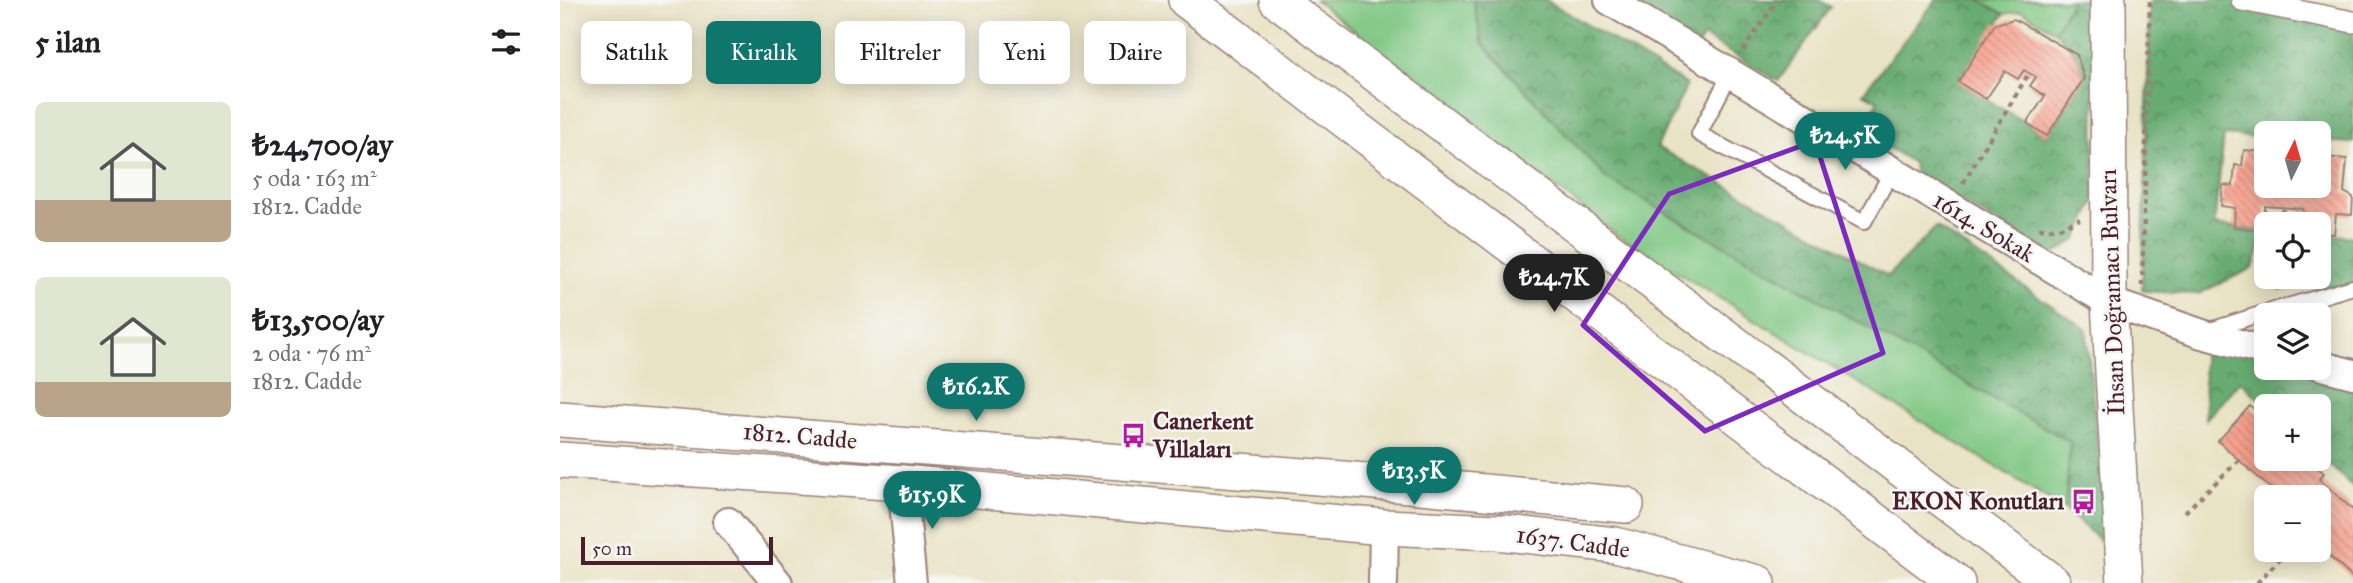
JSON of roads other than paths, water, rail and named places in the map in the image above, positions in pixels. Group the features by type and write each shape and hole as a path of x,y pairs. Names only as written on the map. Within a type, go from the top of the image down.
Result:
{"street":[{"path":"1186,0 1957,583"},
{"path":"1277,0 2053,583"},
{"name":"İhsan Doğramacı Bulvarı","path":"2108,0 2109,302 2125,583"},
{"path":"2242,0 2353,22"},
{"name":"1614. Sokak","path":"1613,1 2109,302 2202,334 2254,348"},
{"path":"2331,368 2353,374"},
{"name":"1812. Cadde","path":"560,419 1387,483 1626,505"},
{"name":"1812. Cadde","path":"560,460 902,483 1384,527"},
{"path":"902,483 912,583"},
{"path":"1383,583 1387,483"},
{"path":"728,522 778,583"},
{"name":"1637. Cadde","path":"1384,527 1497,532 1615,545 1758,583"}],"lane":[{"path":"1730,74 1699,134 1864,222 1892,171"},
{"path":"2202,334 2261,311 2282,309 2353,287"}],"place":[{"name":"Canerkent Villaları","path":"1133,435"},
{"name":"EKON Konutları","path":"2084,501"}]}
